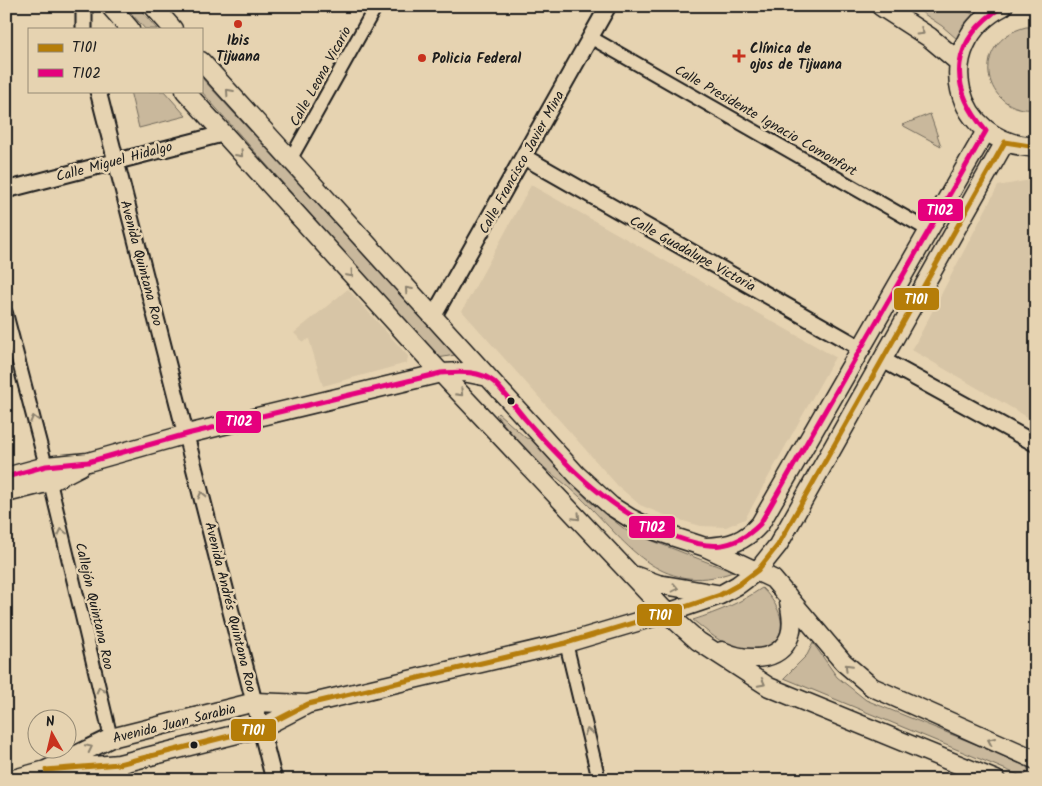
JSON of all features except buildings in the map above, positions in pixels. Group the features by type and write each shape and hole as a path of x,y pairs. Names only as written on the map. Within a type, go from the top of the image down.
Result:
{"main road":[{"path":"110,6 129,28"},
{"path":"153,6 172,28"},
{"path":"880,6 929,37 959,62"},
{"path":"1003,6 990,13 976,26 965,43 959,62 958,77 966,107 986,131 1005,142 1036,147"},
{"path":"202,62 577,475 611,506 656,531 704,547 758,570 773,579 843,662 872,687 1036,760"},
{"path":"186,92 440,372 633,574 667,613 698,641 768,687 996,780"},
{"path":"704,547 732,545 750,536 760,524 986,131"},
{"name":"Avenida Juan Sarabia","path":"46,770 121,772 261,728 308,704 566,643 667,613 720,595 738,585 758,570 778,545 1005,142"},
{"path":"6,494 48,474 187,434 440,372 463,372 488,378"},
{"path":"6,476 48,474"},
{"path":"633,574 658,584 720,595"},
{"path":"698,641 734,656 751,659 767,657 778,651 789,636 791,625 788,595"},
{"name":"Avenida Juan Sarabia","path":"10,780 46,770 111,738 255,702 308,704"},
{"path":"926,753 967,780"}],"street":[{"name":"Calle Leona Vicario","path":"290,160 376,6"},
{"name":"Calle Francisco Javier Mina","path":"433,317 608,6"},
{"name":"Calle Presidente Ignacio Comonfort","path":"590,37 928,230"},
{"name":"Avenida Quintana Roo","path":"98,92 187,434"},
{"name":"Calle Miguel Hidalgo","path":"6,190 222,134"},
{"name":"Calle Guadalupe Victoria","path":"524,157 862,349"},
{"name":"Callejón Quintana Roo","path":"6,314 48,474 111,738"},
{"path":"883,360 1036,444"},
{"name":"Avenida Andrés Quintana Roo","path":"187,434 274,780"},
{"path":"566,643 599,780"}],"shaded area":[{"path":"125,6 137,6 156,28 144,28"},
{"path":"912,6 955,6 973,14 963,25 957,39 942,26"},
{"path":"1026,27 1036,27 1036,109 1018,108 1004,101 994,90 989,76 990,61 995,47 1007,35"},
{"path":"202,78 455,355 438,358 202,92"},
{"path":"130,92 165,92 186,116 139,128"},
{"path":"930,114 941,146 902,125"},
{"path":"1036,179 1036,422 912,350 998,186"},
{"path":"531,185 835,357 745,519 726,527 701,526 669,517 640,505 618,486 462,311"},
{"path":"348,289 408,356 407,363 323,386 309,339 303,342 294,333"},
{"path":"498,413 526,438 531,439 589,501 627,531 733,572 707,578 684,577 664,571 646,561 629,547 575,493 533,458 496,415"},
{"path":"762,588 775,604 781,620 781,629 778,637 766,647 749,650 732,646 714,637 693,620 729,607"},
{"path":"813,643 837,677 866,700 1025,764 1028,769 1026,774 1021,776 784,678 807,655"}],"transit line":[{"name":"T102","path":"6,477 46,466 88,462 187,434 441,373 469,373 482,375 494,382 542,438 575,472 611,502 631,515 673,536 697,544 719,545 740,540 760,524 986,131 973,114 964,96 960,80 960,64 964,48 973,33 986,19 1003,6"},
{"name":"T101","path":"46,770 119,764 261,728 308,704 566,643 667,613 720,595 738,585 758,570 778,545 1005,142 1036,147"}],"place":[{"name":"Ibis Tijuana","path":"238,24"},
{"name":"Clínica de ojos de Tijuana","path":"739,56"},
{"name":"Policia Federal","path":"422,58"}]}
